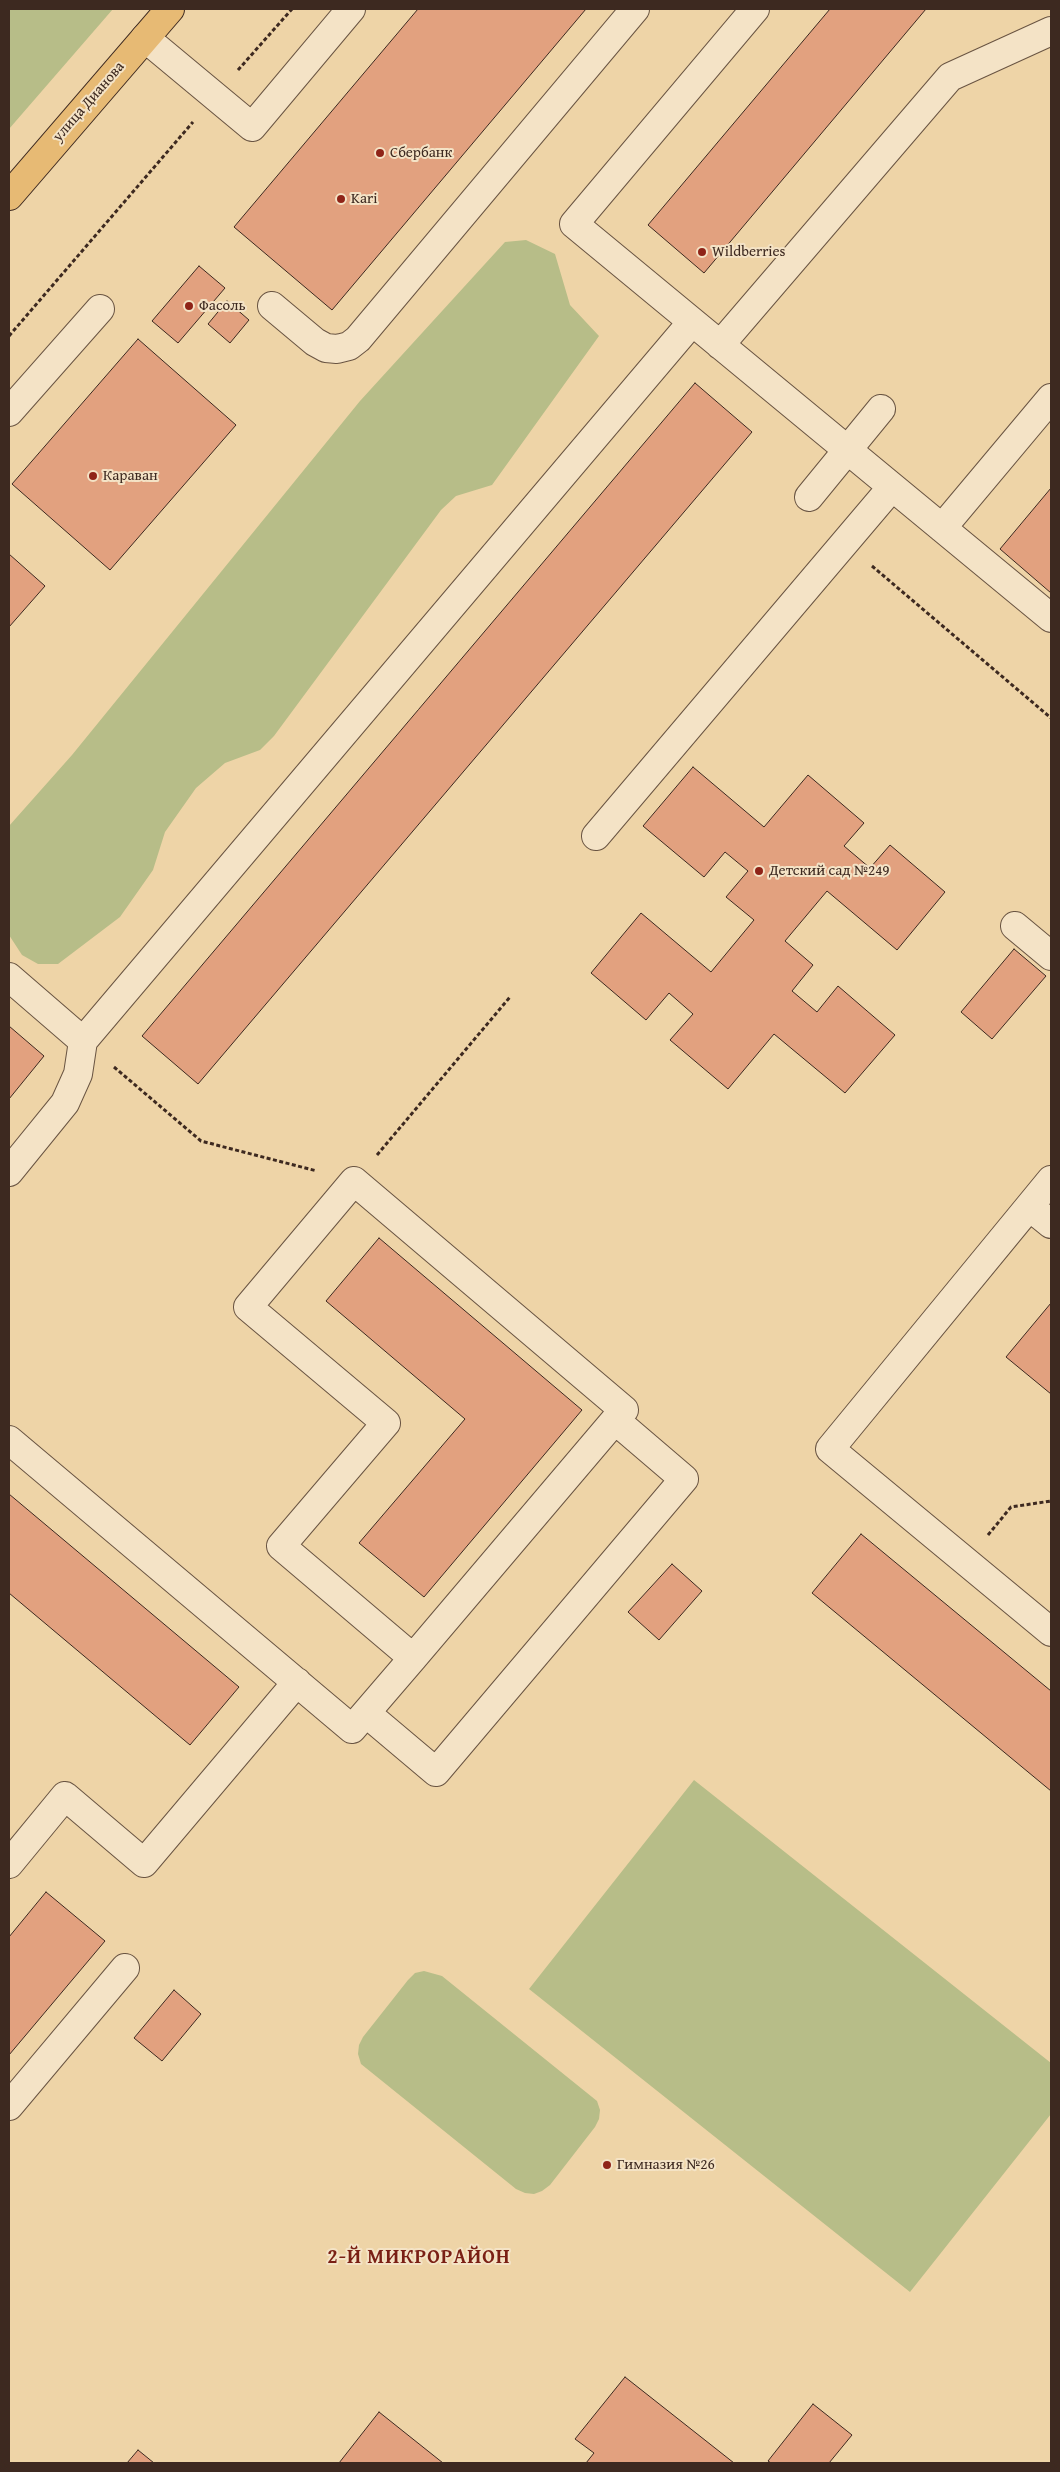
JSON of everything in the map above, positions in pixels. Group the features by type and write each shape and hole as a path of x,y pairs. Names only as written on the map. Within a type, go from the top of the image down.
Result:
{"main road":[{"name":"улица Дианова","path":"9,196 170,9"}],"lane":[{"path":"145,38 252,128 351,9"},
{"path":"272,306 315,342 326,348 337,350 348,346 358,339 635,9"},
{"path":"755,9 574,224 1051,618"},
{"path":"720,345 950,77 1051,31"},
{"path":"9,412 100,309"},
{"path":"9,1172 65,1103 78,1074 83,1040 692,322"},
{"path":"942,528 1051,398"},
{"path":"809,497 881,409"},
{"path":"596,836 892,487"},
{"path":"1016,926 1051,956"},
{"path":"9,977 83,1040"},
{"path":"1051,1180 830,1449 1051,1632"},
{"path":"9,1440 352,1729 413,1658 615,1420 624,1410 354,1181 248,1307 386,1424 281,1546 413,1658"},
{"path":"1030,1206 1051,1224"},
{"path":"366,1713 436,1772 684,1478 615,1420"},
{"path":"9,1864 65,1796 144,1863 297,1682"},
{"path":"9,2106 125,1968"}],"path":[{"path":"9,336 292,9"},
{"path":"844,543 1051,718"},
{"path":"83,1040 201,1141 354,1181 510,997"},
{"path":"966,1562 1011,1507 1051,1501"}],"green space":[{"path":"9,9 113,9 9,129"},
{"path":"526,240 555,254 570,305 599,336 492,485 456,496 441,510 274,736 260,750 225,763 196,788 165,832 153,870 120,917 58,964 38,964 22,955 9,935 9,826 72,755 360,401 505,242"},
{"path":"694,1780 1051,2063 1051,2114 910,2292 529,1989"},
{"path":"424,1971 442,1976 597,2101 600,2110 599,2119 595,2127 550,2185 542,2191 534,2194 516,2189 361,2064 358,2054 359,2045 363,2037 408,1980 415,1973"}],"building":[{"path":"418,9 586,9 332,310 234,227"},
{"path":"830,9 926,9 704,273 648,225"},
{"path":"199,266 225,288 178,343 152,321"},
{"path":"227,301 249,320 230,343 208,324"},
{"path":"138,339 236,425 110,570 12,484"},
{"path":"695,383 752,432 198,1084 142,1036"},
{"path":"1051,488 1051,593 1000,549"},
{"path":"9,554 45,586 9,627"},
{"path":"693,767 764,827 808,775 864,823 844,846 870,868 890,845 945,892 897,950 827,891 785,941 813,965 792,991 817,1012 838,986 895,1035 845,1093 774,1034 728,1089 670,1040 693,1014 669,993 646,1020 591,973 641,913 711,972 754,920 726,897 748,871 725,852 704,877 643,826"},
{"path":"1014,949 1046,976 992,1039 961,1012"},
{"path":"9,1026 44,1056 9,1099"},
{"path":"379,1238 582,1410 424,1597 359,1543 465,1419 326,1301"},
{"path":"1051,1303 1051,1394 1006,1357"},
{"path":"9,1494 239,1687 190,1745 9,1593"},
{"path":"861,1534 1051,1691 1051,1791 812,1593"},
{"path":"672,1564 702,1591 659,1640 628,1612"},
{"path":"46,1892 105,1941 9,2055 9,1937"},
{"path":"174,1990 201,2014 162,2061 134,2038"},
{"path":"625,2377 734,2463 586,2463 594,2453 575,2439"},
{"path":"813,2404 852,2435 829,2463 771,2463 768,2461"},
{"path":"379,2412 443,2463 339,2463"},
{"path":"138,2450 154,2463 127,2463"}],"place":[{"name":"Сбербанк","path":"380,153"},
{"name":"Kari","path":"341,199"},
{"name":"Wildberries","path":"702,252"},
{"name":"Фасоль","path":"189,306"},
{"name":"Караван","path":"93,476"},
{"name":"Детский сад №249","path":"759,871"},
{"name":"Гимназия №26","path":"607,2165"}],"district":[{"name":"2-Й МИКРОРАЙОН","path":"419,2258"}]}
